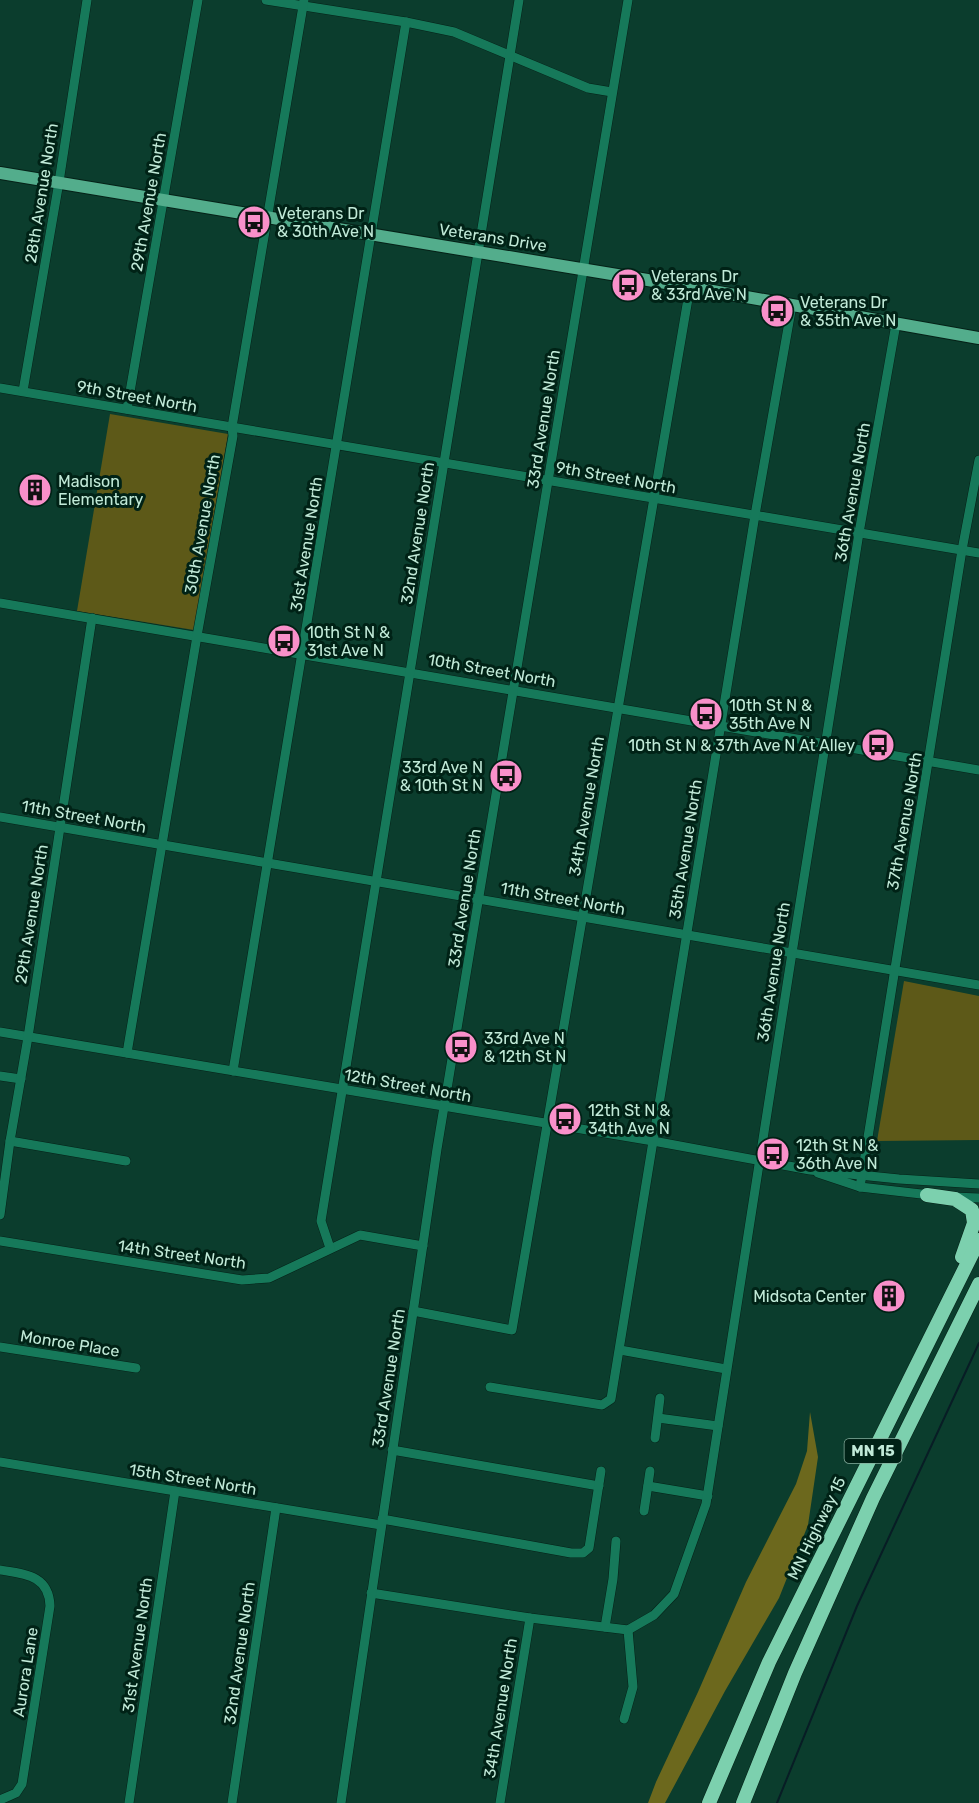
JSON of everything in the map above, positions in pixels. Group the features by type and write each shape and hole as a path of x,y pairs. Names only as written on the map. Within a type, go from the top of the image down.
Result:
{"highway":[{"path":"920,1357 960,1263 974,1223 972,1210 963,1203 955,1199 927,1195"},
{"name":"MN Highway 15","path":"709,1803 769,1662 979,1240"},
{"name":"MN 15","path":"742,1803 795,1673 873,1498 979,1284"}],"main road":[{"name":"Veterans Drive","path":"0,173 478,251 979,338"}],"street":[{"name":"28th Avenue North","path":"23,391 87,0"},
{"name":"29th Avenue North","path":"127,409 198,0"},
{"path":"266,0 303,3 454,32 588,88 612,92"},
{"name":"32nd Avenue North","path":"330,1248 321,1221 519,0"},
{"name":"33rd Avenue North","path":"341,1803 381,1522 445,1107 628,0"},
{"name":"30th Avenue North","path":"127,1053 233,436 232,427 303,3"},
{"name":"31st Avenue North","path":"233,1071 373,234 406,22"},
{"name":"34th Avenue North","path":"413,1311 512,1330 690,287"},
{"name":"35th Avenue North","path":"490,1387 602,1405 611,1399 755,515 792,305"},
{"name":"36th Avenue North","path":"628,1629 654,1615 674,1594 708,1496 726,1369 859,533 896,324"},
{"name":"9th Street North","path":"0,388 979,553"},
{"name":"37th Avenue North","path":"860,1187 962,550 979,460"},
{"name":"10th Street North","path":"0,603 721,724 979,770"},
{"name":"29th Avenue North","path":"0,1215 92,618"},
{"name":"11th Street North","path":"0,817 979,985"},
{"name":"12th Street North","path":"0,1032 653,1141 810,1170 979,1184"},
{"path":"0,1076 21,1078"},
{"path":"10,1141 126,1161"},
{"name":"12th Street North","path":"810,1170 860,1187 979,1198"},
{"name":"14th Street North","path":"0,1241 242,1280 269,1278 360,1235 423,1246"},
{"name":"Monroe Place","path":"0,1347 136,1368"},
{"path":"620,1350 726,1369"},
{"path":"655,1438 660,1398"},
{"path":"658,1418 718,1426"},
{"path":"392,1450 599,1486"},
{"name":"15th Street North","path":"0,1462 276,1508 381,1522 571,1553 583,1553 589,1548 601,1471"},
{"path":"644,1511 650,1471"},
{"path":"648,1486 708,1496"},
{"name":"31st Avenue North","path":"129,1803 175,1491"},
{"name":"32nd Avenue North","path":"232,1803 276,1508"},
{"path":"604,1627 613,1579 616,1541"},
{"name":"Aurora Lane","path":"0,1570 39,1580 47,1588 50,1606 22,1784 16,1793 0,1800"},
{"path":"371,1593 530,1618 628,1629 633,1687 624,1719"},
{"name":"34th Avenue North","path":"500,1803 530,1618"}],"shaded area":[{"path":"110,414 228,434 194,630 77,611"},
{"path":"904,981 979,996 979,1140 877,1141"},
{"path":"810,1412 818,1457 808,1525 779,1598 725,1691 665,1803 648,1803 746,1582 796,1484 807,1451"}],"waterway":[{"path":"777,1803 857,1606 979,1343"}],"place":[{"name":"Veterans Dr & 30th Ave N","path":"254,222"},
{"name":"Veterans Dr & 33rd Ave N","path":"628,285"},
{"name":"Veterans Dr & 35th Ave N","path":"777,311"},
{"name":"Madison Elementary","path":"35,490"},
{"name":"10th St N & 31st Ave N","path":"284,641"},
{"name":"10th St N & 35th Ave N","path":"706,714"},
{"name":"10th St N & 37th Ave N At Alley","path":"878,745"},
{"name":"33rd Ave N & 10th St N","path":"506,776"},
{"name":"33rd Ave N & 12th St N","path":"461,1047"},
{"name":"12th St N & 34th Ave N","path":"565,1119"},
{"name":"12th St N & 36th Ave N","path":"773,1154"},
{"name":"Midsota Center","path":"889,1296"}]}
